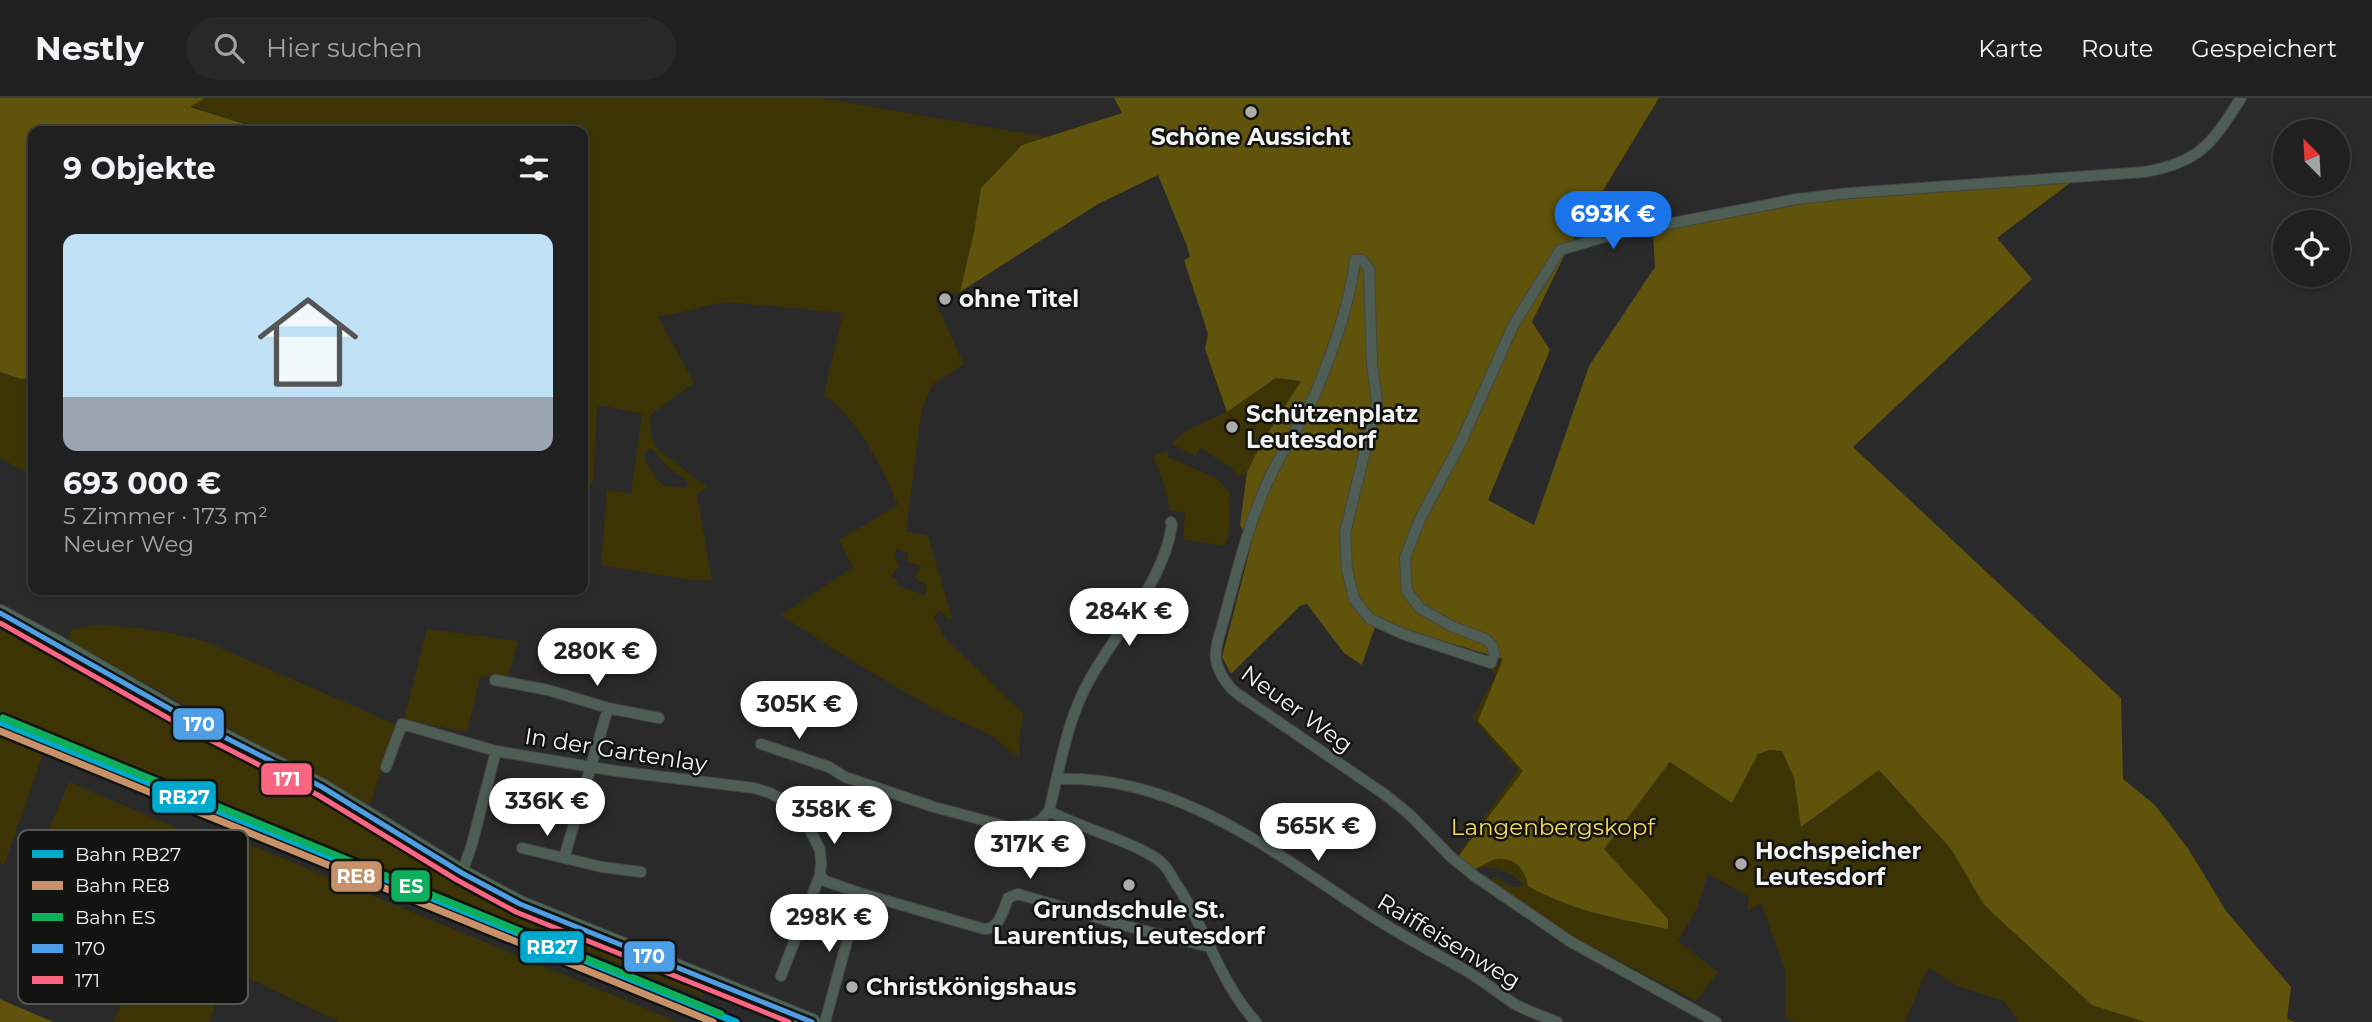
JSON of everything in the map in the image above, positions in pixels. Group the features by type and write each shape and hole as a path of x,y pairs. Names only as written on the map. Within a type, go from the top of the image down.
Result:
{"main road":[{"path":"0,613 169,708 298,773 462,873 539,913 812,1022"}],"street":[{"name":"Neuer Weg","path":"1716,1022 1571,942 1476,877 1387,796 1234,691 1224,680 1216,657 1254,513 1270,475 1317,389 1339,326 1355,260 1358,258 1366,263 1369,269 1372,364 1377,401 1345,533 1347,569 1354,599 1370,620 1402,634 1491,663 1494,653 1492,645 1485,639 1451,626 1420,608 1407,591 1405,558 1420,519 1461,442 1514,324 1560,250 1611,235 1797,199 2145,172 2163,168 2178,164 2205,148 2241,98"},
{"path":"761,744 829,767 845,777 934,807 1009,827 1040,821 1049,811 1076,708 1090,678 1122,631 1168,549 1171,522"},
{"path":"495,680 548,690 608,708 659,718"},
{"path":"564,858 608,708"},
{"name":"In der Gartenlay","path":"386,768 402,724 496,751 591,767 754,788 779,796 792,805 815,838 821,863 820,875"},
{"path":"462,873 496,751"},
{"name":"Raiffeisenweg","path":"1057,779 1078,778 1140,788 1219,818 1400,936 1468,972 1515,1004 1557,1022"},
{"path":"1049,811 1132,847 1164,865 1188,902 1241,1004 1256,1022"},
{"path":"522,848 602,867 641,872"},
{"path":"781,976 820,875 825,881 860,893 991,929 1011,895 1025,895 1122,925 1210,947"},
{"path":"825,1022 860,893"}],"green space":[{"path":"0,98 205,98 190,107 251,126 28,126 28,378 21,379 0,372"},
{"path":"205,98 822,98 1046,137 1022,145 981,188 960,292 943,297 937,306 964,364 933,384 922,408 906,531 928,536 952,618 949,619 939,611 934,617 945,638 1024,714 1019,736 1020,759 992,736 940,712 896,687 781,615 853,567 839,540 898,505 868,444 847,416 824,395 843,313 728,302 658,316 694,383 650,415 651,436 657,449 707,487 697,495 712,581 601,565 607,490 631,493 642,414 597,407 593,483 588,483 588,126 252,126 190,106","holes":["651,448 669,468 689,482 685,488 663,485 644,459 645,452","896,549 908,553 907,562 921,566 914,577 927,586 925,595 898,586 896,579 891,576 899,567"]},
{"name":"Langenbergskopf","path":"1114,98 1659,98 1567,250 1532,322 1550,350 1488,500 1534,525 1589,366 1655,267 1653,232 1806,202 2070,183 1997,238 2032,279 1853,447 2121,698 2123,779 2155,805 2189,850 2226,911 2291,987 2287,1019 2295,1022 2145,1022 2092,1005 1984,905 1951,849 1879,770 1801,827 1794,778 1782,751 1770,750 1758,754 1732,803 1670,762 1604,849 1668,919 1668,929 1596,913 1545,895 1528,886 1522,870 1509,860 1494,860 1476,869 1458,857 1523,771 1478,721 1503,659 1377,621 1362,665 1344,653 1307,604 1300,606 1231,674 1222,657 1251,545 1240,525 1247,472 1262,442 1301,381 1276,378 1227,412 1205,349 1208,334 1184,260 1190,257 1187,246 1158,175 1098,204 960,292 981,188 1022,145 1122,113"},
{"path":"0,372 21,379 28,378 28,473 0,458"},
{"name":"Schützenplatz Leutesdorf","path":"1276,378 1301,381 1262,442 1247,472 1238,478 1232,468 1200,448 1195,456 1172,444 1185,432 1229,410"},
{"path":"1168,451 1168,457 1216,478 1229,491 1229,536 1224,546 1183,539 1185,513 1170,510 1153,456"},
{"name":"Langenbergskopf","path":"1522,582 1620,827 1671,762 1758,754 1770,750 1782,751 1794,778 1802,827 1878,769 1951,849 1984,905 2127,1016 2145,1022 2019,1022 2004,1001 1957,986 1928,967 1905,1022 1795,1022 1786,1018 1786,972 1761,904 1747,911 1749,897 1708,874 1696,910 1678,941 1718,972 1696,1001 1562,931 1491,881 1495,877 1512,887 1524,886 1502,870 1473,868 1458,855 1518,770 1472,718 1496,675 1489,668 1500,663 1499,651"},
{"path":"0,623 345,810 515,911 705,989 702,997 283,827 0,716"},
{"path":"96,625 152,630 207,642 397,725 370,805 69,642 68,638 73,629"},
{"path":"427,629 518,641 508,676 480,677 467,732 404,720"},
{"path":"0,737 43,755 4,865 0,863"},
{"path":"69,782 181,830 48,830"},
{"path":"248,844 678,1022 339,1022 248,978"},
{"path":"0,999 53,1022 0,1022"},
{"path":"121,1004 216,1004 209,1022 113,1022"}],"rail line":[{"name":"ES","path":"3,718 721,1014"},
{"name":"RB27","path":"0,722 736,1022"},
{"name":"RE8","path":"0,731 243,830"},
{"name":"RE8","path":"248,832 713,1022"}],"transit line":[{"name":"170","path":"0,613 179,714 322,787 462,873 520,904 812,1022"},
{"name":"171","path":"0,623 175,722 318,795 457,880 516,912 789,1022"}],"place":[{"name":"Schöne Aussicht","path":"1251,112"},
{"name":"ohne Titel","path":"945,299"},
{"name":"Schützenplatz Leutesdorf","path":"1232,427"},
{"name":"Hochspeicher Leutesdorf","path":"1741,864"},
{"name":"Grundschule St. Laurentius, Leutesdorf","path":"1129,885"},
{"name":"Christkönigshaus","path":"852,987"}]}
